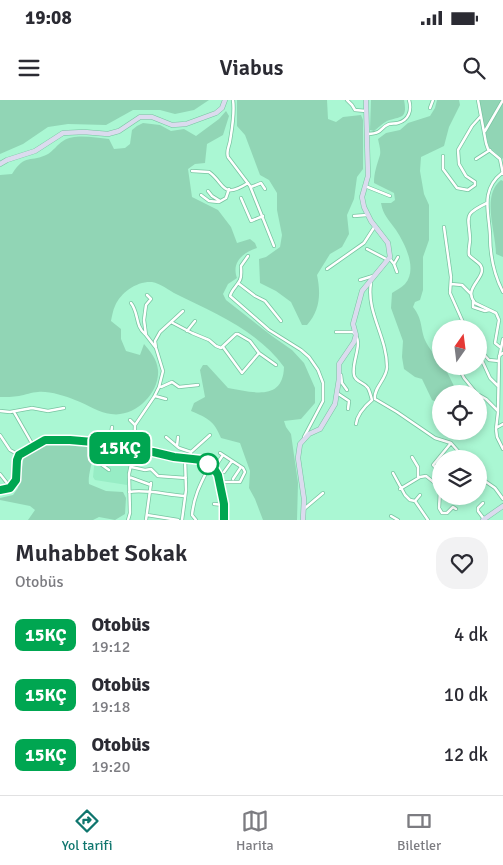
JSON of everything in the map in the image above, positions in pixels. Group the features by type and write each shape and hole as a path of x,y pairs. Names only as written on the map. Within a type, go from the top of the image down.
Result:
{"street":[{"path":"0,164 35,151 63,134 84,132 108,134 120,131 140,117 152,117 172,125 186,124 216,113 222,108 225,100"},
{"path":"233,100 234,114 230,144 226,153 251,187 274,246"},
{"path":"347,100 355,110 366,111"},
{"path":"366,100 368,176 362,197 367,216 388,243 390,251 389,259 362,291 360,297 353,324 358,342 353,362 355,379 368,388 374,400 397,412 435,438 451,443 457,450"},
{"path":"366,135 379,133 387,125 406,119 409,113 409,100"},
{"path":"430,108 433,100"},
{"path":"478,100 486,143 490,150 500,159 503,174 491,186 486,214 490,234 489,244 496,278 503,292"},
{"path":"484,132 503,100"},
{"path":"443,156 443,169 457,188 468,190 475,185 475,182 466,176 459,164 458,150 472,126 481,116"},
{"path":"476,159 490,150"},
{"path":"192,171 205,170 222,187 229,189 242,187 248,183"},
{"path":"251,187 261,183 265,189"},
{"path":"366,186 390,196"},
{"path":"201,195 209,201 222,201 227,196 229,189"},
{"path":"208,190 212,196 222,201"},
{"path":"241,198 251,221 263,216"},
{"path":"471,294 482,268 469,255 469,218 474,210 487,203"},
{"path":"354,216 367,216"},
{"path":"326,269 364,243 375,226"},
{"path":"444,227 448,249 450,293 462,320"},
{"path":"367,249 389,259 394,264 397,272"},
{"path":"248,256 241,266 242,276 230,294 232,298 247,308 269,330 301,350 308,357 322,379 323,401 298,449 304,499 303,520"},
{"path":"394,264 398,257"},
{"path":"360,280 373,277"},
{"path":"356,424 363,409 374,400 375,393 387,366 383,343 369,295 373,277"},
{"path":"238,283 265,301 281,321"},
{"path":"451,284 462,285 471,294 473,301 481,307 496,313 499,320 495,342 500,347"},
{"path":"146,335 144,312 146,305 151,299 147,295"},
{"path":"131,303 136,311 139,327 156,348"},
{"path":"128,520 130,513 129,477 134,450 135,425 155,396 163,371 156,348 156,340 160,332 183,311"},
{"path":"187,331 196,321"},
{"path":"171,322 209,340 216,346 223,347 242,373 259,353"},
{"path":"336,332 348,331 356,335"},
{"path":"223,347 238,334 250,341 259,353 276,365"},
{"path":"304,438 320,429 335,404 341,359 354,342 356,335"},
{"path":"503,339 499,356 496,428 497,437 503,449"},
{"path":"499,356 503,353"},
{"path":"488,359 499,361"},
{"path":"339,369 342,383 347,390"},
{"path":"488,374 499,387"},
{"path":"159,388 172,382 179,387 198,385"},
{"path":"336,392 349,401 348,410"},
{"path":"155,396 166,399"},
{"path":"487,400 498,411"},
{"path":"0,411 14,412 32,408 48,411 64,408"},
{"path":"14,412 34,447"},
{"path":"130,420 135,425"},
{"path":"496,428 503,424"},
{"path":"112,427 112,434"},
{"path":"105,432 134,440"},
{"path":"0,435 10,450 19,455"},
{"path":"190,458 191,452 210,435"},
{"path":"177,446 178,437"},
{"path":"166,438 177,446 191,452"},
{"path":"0,490 10,488 16,480 19,455 45,440 70,440 102,444 202,460 215,470 220,482 224,520"},
{"path":"445,450 451,443"},
{"path":"102,444 102,465 109,470"},
{"path":"217,464 222,454 245,472 240,482 220,482"},
{"path":"412,457 418,467 418,479"},
{"path":"182,520 186,458"},
{"path":"224,472 232,461"},
{"path":"196,520 192,515 195,496 210,465"},
{"path":"131,467 145,470 151,469 158,476 186,478"},
{"path":"233,479 241,467"},
{"path":"393,473 400,489 410,500 415,501 428,520"},
{"path":"0,474 10,488"},
{"path":"400,489 426,476 436,484 440,495 439,508 442,513 447,513 454,507 456,509"},
{"path":"129,477 151,484 146,520"},
{"path":"487,482 495,488 503,499"},
{"path":"130,492 139,490 185,496"},
{"path":"303,510 323,494"},
{"path":"415,501 420,495"},
{"path":"214,504 224,506"},
{"path":"481,505 478,511 484,520 503,507"},
{"path":"147,515 178,520"},
{"path":"392,516 398,520"}],"shaded area":[{"path":"0,100 209,100 194,110 175,114 160,110 133,110 106,125 68,124 48,127 23,144 0,154"},
{"path":"237,100 327,100 328,119 336,122 343,117 361,115 363,120 363,169 357,177 354,199 347,215 349,234 342,247 330,254 317,275 319,289 317,308 307,325 302,325 291,302 276,291 260,283 259,259 266,257 280,247 282,235 277,210 277,193 269,180 260,175 245,135 237,126"},
{"path":"371,100 404,100 404,114 387,121 374,131 370,130"},
{"path":"437,100 459,100 460,105 449,127 444,146 421,157 420,171 424,194 429,205 429,240 423,257 423,290 420,300 415,302 413,307 420,320 423,335 432,352 432,375 448,375 454,385 432,385 432,400 422,379 415,377 404,369 402,357 403,341 391,308 392,293 402,287 409,278 409,257 403,242 383,211 381,203 391,203 395,200 394,193 374,183 380,153 378,139 386,133 400,130 408,123 430,116"},
{"path":"478,100 503,100 503,159 489,147"},
{"path":"226,111 229,116 223,135 207,144 205,163 195,164 188,169 192,197 218,210 231,227 237,243 250,239 255,243 257,248 240,258 236,267 237,278 228,284 223,294 226,300 292,350 304,363 315,388 315,403 301,419 284,421 291,434 298,483 297,520 263,520 249,488 250,471 240,443 221,438 210,421 191,411 194,403 205,397 200,370 203,365 207,365 228,388 256,392 265,392 278,386 284,367 262,343 249,333 158,284 146,282 130,288 121,296 115,306 111,321 121,329 121,339 126,351 140,355 144,344 156,362 158,379 155,387 137,408 129,412 111,414 67,397 42,392 0,397 0,175 12,174 21,163 48,154 61,143 73,137 109,139 114,149 125,148 130,144 132,130 143,123 160,125 171,131 184,129 196,136 219,119"},
{"path":"501,180 503,181 503,257 496,254 491,215 492,195 495,187"},
{"path":"50,442 90,445 93,454 89,484 106,491 123,492 126,498 125,514 115,520 99,517 93,520 28,520 35,510 30,506 0,500 0,498 13,495 18,488 24,456"},
{"path":"96,446 106,447 106,450 132,454 127,485 95,480 93,477"}],"bus line":[{"name":"15KÇ","path":"0,490 10,488 16,480 19,455 45,440 93,442 124,449 202,460 210,465 218,475 224,504 224,520"}]}
